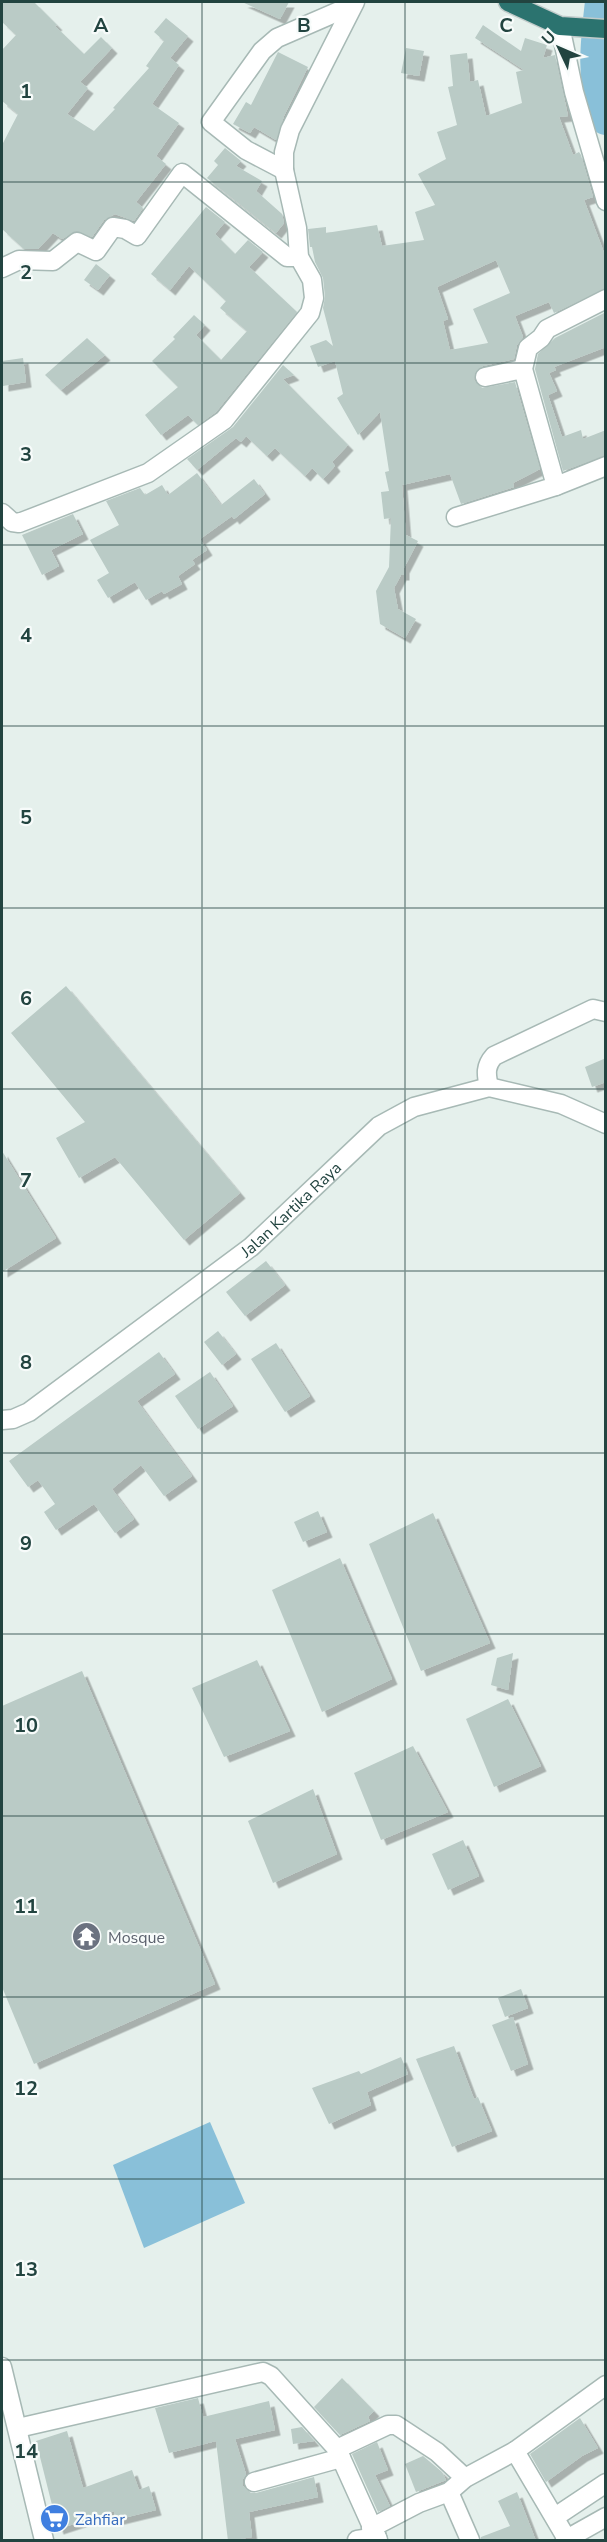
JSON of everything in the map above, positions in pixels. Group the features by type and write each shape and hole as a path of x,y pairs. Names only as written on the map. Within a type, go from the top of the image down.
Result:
{"highway":[{"path":"508,2 563,26 606,29"}],"street":[{"path":"284,170 246,150 211,122 262,51 277,38 354,3"},
{"path":"2,513 12,522 19,523 148,473 224,420 310,313 314,298 312,280 299,256 297,228 284,170 285,153 290,130 354,3"},
{"path":"563,26 574,92 606,201"},
{"path":"2,268 19,260 53,261 77,242 96,251 113,227 125,229 137,236 182,173 287,257 299,256"},
{"path":"556,486 523,369 528,348 541,338 547,329 606,299"},
{"path":"485,377 523,369"},
{"path":"456,517 556,486 606,466"},
{"path":"489,1087 486,1072 488,1063 494,1056 593,1009 606,1012"},
{"name":"Jalan Kartika Raya","path":"2,1420 13,1419 29,1412 251,1247 379,1126 414,1107 489,1087 561,1104 606,1124"},
{"path":"2,2367 44,2541"},
{"path":"18,2428 263,2372 271,2376 339,2453 375,2535"},
{"path":"357,2541 375,2535 419,2503 448,2492 465,2478 515,2451 606,2385"},
{"path":"254,2482 339,2453 388,2426 396,2425 437,2452 465,2478"},
{"path":"515,2451 555,2517 566,2540 606,2517"},
{"path":"555,2517 606,2483"},
{"path":"448,2492 470,2541"}],"water":[{"path":"210,2122 245,2203 144,2248 113,2165"}],"building":[{"path":"2,2 34,2 84,54 101,37 112,48 80,82 88,88 67,114 94,131 149,68 146,66 164,41 154,32 166,18 188,36 170,58 179,65 152,104 179,123 156,156 166,164 136,202 143,208 134,221 115,214 104,220 92,237 76,231 62,239 53,233 38,249 24,249 2,229 2,145 18,114 2,101 2,50 16,35 2,22"},
{"path":"242,2 289,2 280,19"},
{"path":"483,25 521,51 525,38 547,45 543,58 555,55 568,116 559,117 573,155 579,152 581,155 593,197 584,200 606,258 606,288 554,313 549,302 515,316 523,337 517,345 514,359 483,366 475,373 474,380 482,388 515,382 540,469 513,483 514,487 461,504 450,474 402,485 406,535 418,541 404,568 404,575 401,575 394,588 398,609 416,619 405,638 380,624 376,591 389,567 391,518 384,519 381,492 389,491 385,472 389,471 380,412 358,435 337,398 343,394 335,361 318,367 310,346 326,340 333,346 323,308 325,297 323,278 315,262 312,247 310,247 308,229 326,227 326,233 377,225 382,246 424,240 415,212 435,205 418,174 446,159 437,132 457,125 448,87 453,86 450,55 467,53 470,82 478,80 486,116 522,103 516,72 524,70 475,38","holes":["496,260 510,293 473,309 488,343 450,350 443,321 448,319 437,287"]},
{"path":"406,48 424,51 419,76 401,73"},
{"path":"278,52 308,67 284,116 276,140 254,127 250,133 233,124 246,102 251,105"},
{"path":"225,148 241,161 236,166 262,181 256,191 282,214 284,223 276,233 207,178 218,165 214,161"},
{"path":"206,207 225,222 215,234 235,254 248,240 263,252 249,267 297,312 216,412 198,425 188,415 161,435 145,415 178,387 152,361 175,339 173,337 194,315 205,325 196,335 221,360 247,331 220,308 226,301 189,266 170,290 151,274"},
{"path":"96,264 110,275 98,290 84,280"},
{"path":"606,312 606,347 554,367 556,370 549,373 557,391 548,395 562,437 581,430 583,439 606,430 606,455 563,471 535,369 538,354 555,338"},
{"path":"87,338 105,355 61,390 45,375"},
{"path":"23,358 26,382 3,386 2,361"},
{"path":"283,365 294,375 283,379 348,445 332,462 335,466 323,479 312,468 305,476 275,448 267,456 246,436 241,442 236,438 197,470 187,459 233,427"},
{"path":"197,473 221,505 254,479 265,494 234,519 232,516 200,539 207,550 192,560 195,564 178,576 182,584 164,594 162,591 146,600 135,582 108,598 97,580 109,573 90,540 119,525 106,501 140,488 145,495 162,485 168,495"},
{"path":"73,514 83,534 51,550 59,566 42,575 22,535"},
{"path":"66,986 240,1193 184,1240 115,1157 79,1178 56,1138 85,1122 11,1033"},
{"path":"606,1058 606,1082 592,1087 585,1067"},
{"path":"2,1151 56,1238 2,1272"},
{"path":"266,1261 285,1285 245,1316 226,1292"},
{"path":"218,1331 236,1354 222,1365 204,1342"},
{"path":"276,1343 310,1396 285,1412 251,1359"},
{"path":"159,1352 175,1374 137,1401 192,1476 164,1496 141,1465 112,1489 134,1519 115,1533 94,1504 56,1530 44,1512 55,1504 38,1480 28,1487 9,1461"},
{"path":"210,1372 233,1406 198,1429 175,1396"},
{"path":"318,1511 327,1532 303,1542 294,1522"},
{"path":"433,1513 490,1643 421,1671 369,1544"},
{"path":"340,1558 392,1679 322,1712 272,1590"},
{"path":"513,1653 508,1690 491,1685 497,1658"},
{"path":"257,1660 290,1731 224,1757 192,1688"},
{"path":"82,1671 215,1984 34,2064 2,1987 2,1706"},
{"path":"508,1699 541,1766 494,1787 466,1719"},
{"path":"413,1746 448,1812 381,1840 354,1773"},
{"path":"313,1789 337,1854 273,1883 248,1821"},
{"path":"463,1840 479,1876 448,1890 432,1854"},
{"path":"521,1989 528,2008 505,2017 498,1998"},
{"path":"513,2017 528,2064 511,2071 492,2025"},
{"path":"454,2046 474,2099 478,2097 492,2131 452,2147 416,2059"},
{"path":"401,2057 408,2074 367,2092 371,2105 329,2124 312,2088 359,2071 361,2074"},
{"path":"342,2378 374,2411 368,2417 370,2421 340,2435 314,2407"},
{"path":"198,2398 203,2417 269,2401 275,2430 235,2439 246,2474 243,2486 251,2493 256,2493 314,2477 318,2497 249,2512 252,2537 228,2541 216,2441 169,2453 155,2408"},
{"path":"580,2418 598,2448 582,2456 546,2482 530,2454"},
{"path":"302,2427 314,2441 293,2444 291,2429"},
{"path":"67,2431 83,2488 132,2470 139,2490 149,2486 156,2510 115,2520 114,2511 58,2529 36,2441"},
{"path":"377,2442 388,2470 375,2475 390,2506 378,2512 352,2454"},
{"path":"423,2456 442,2472 446,2480 416,2492 405,2464"},
{"path":"517,2492 536,2541 481,2541 481,2537 510,2526 498,2501"}],"waterway":[{"path":"602,2 598,74 606,118"}],"place":[{"name":"Mosque","path":"87,1937"},
{"name":"Zahfiar","path":"54,2519"}]}
